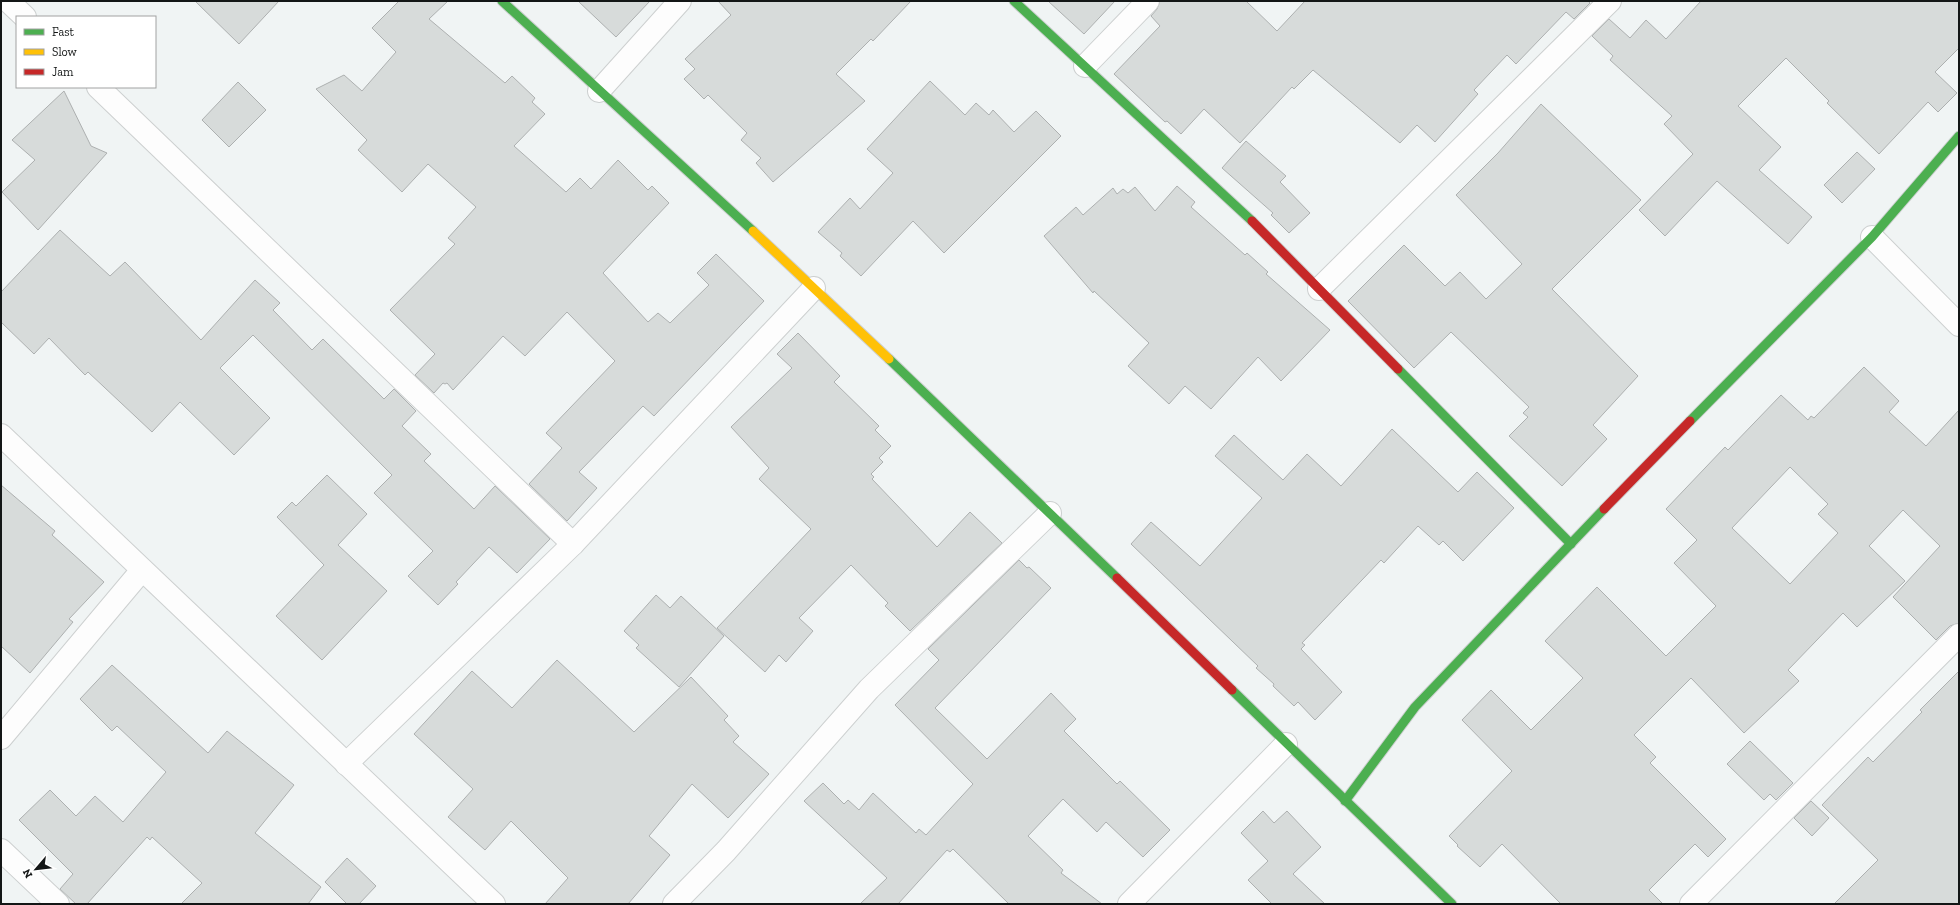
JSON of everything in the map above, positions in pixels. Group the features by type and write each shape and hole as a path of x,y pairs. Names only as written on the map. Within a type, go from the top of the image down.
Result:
{"street":[{"path":"8,1 24,16"},
{"path":"502,1 814,288 1050,513 1452,904"},
{"path":"599,91 680,1"},
{"path":"1014,1 1242,211 1571,544"},
{"path":"1085,66 1148,1"},
{"path":"1319,289 1610,1"},
{"path":"99,88 573,544"},
{"path":"1345,801 1415,706 1571,544 1872,237 1959,136"},
{"path":"1872,237 1959,325"},
{"path":"346,764 573,544 814,288"},
{"path":"1,435 494,904"},
{"path":"674,904 726,851 869,689 1050,513"},
{"path":"1,738 142,570"},
{"path":"1691,904 1959,635"},
{"path":"1129,904 1286,744"},
{"path":"1,850 58,904"}],"building":[{"path":"195,1 279,1 239,44"},
{"path":"399,1 448,1 429,19 505,83 512,76 535,98 532,102 545,114 514,146 566,192 580,178 591,189 618,160 648,190 652,186 669,203 603,273 648,322 658,313 670,323 709,285 697,273 716,254 764,301 654,416 643,406 579,472 597,488 567,521 529,484 562,448 546,433 615,361 567,312 525,356 503,336 453,390 447,383 443,383 434,393 415,375 435,354 390,310 455,244 448,238 476,207 428,164 402,192 358,150 367,140 316,89 344,75 362,91 396,52 372,28"},
{"path":"578,1 650,1 616,37"},
{"path":"718,1 911,1 873,41 871,39 836,74 865,101 773,182 756,163 761,158 741,140 747,133 708,95 704,99 684,79 695,69 685,59 731,15"},
{"path":"1048,1 1115,1 1084,34"},
{"path":"1160,1 1246,1 1277,31 1305,1 1588,1 1590,3 1574,19 1566,12 1516,64 1507,55 1474,90 1478,94 1435,142 1417,125 1400,143 1313,70 1294,89 1292,87 1240,143 1204,109 1181,134 1167,121 1165,122 1114,74 1160,26 1151,16 1157,9"},
{"path":"1701,1 1959,1 1959,48 1935,72 1957,93 1938,112 1928,102 1879,154 1827,103 1829,101 1786,58 1738,106 1781,147 1759,170 1812,217 1788,244 1717,181 1665,236 1639,210 1693,154 1664,124 1672,116 1610,60 1613,56 1592,36 1609,19 1630,38 1646,20 1666,39"},
{"path":"930,81 965,115 976,103 989,115 993,110 1014,132 1036,111 1061,136 944,253 913,221 861,276 840,256 842,253 818,232 850,198 860,209 893,173 867,149"},
{"path":"238,82 266,110 229,147 202,120"},
{"path":"64,91 91,146 107,153 38,230 2,192 35,160 12,140"},
{"path":"1541,104 1641,200 1552,289 1638,376 1593,425 1607,439 1562,486 1509,436 1528,417 1523,413 1529,407 1451,332 1414,368 1348,301 1404,245 1445,286 1460,272 1486,299 1522,264 1456,195 1498,153"},
{"path":"1246,141 1286,176 1280,182 1310,213 1289,233 1271,215 1273,213 1222,168"},
{"path":"1857,152 1875,169 1842,203 1824,185"},
{"path":"1177,186 1195,202 1191,207 1245,255 1247,253 1268,272 1266,274 1330,330 1281,381 1258,357 1211,409 1185,386 1169,404 1128,366 1149,343 1094,291 1093,293 1044,236 1076,207 1083,215 1113,188 1117,194 1123,189 1128,193 1135,187 1155,211"},
{"path":"60,230 110,276 125,262 201,340 255,280 280,303 273,310 312,350 323,339 384,399 394,389 416,411 402,426 431,454 424,461 474,509 495,486 550,539 517,573 489,547 456,582 458,584 438,605 408,576 433,551 374,493 392,475 253,335 220,368 270,418 234,455 180,402 152,432 88,372 85,375 49,338 34,354 1,322 1,292"},
{"path":"798,333 840,376 834,382 879,426 875,430 891,446 879,458 883,462 871,474 874,477 872,479 937,547 970,512 1002,543 910,631 885,606 888,603 851,565 799,618 813,631 786,662 779,655 765,672 717,628 811,529 759,479 769,468 731,427 792,368 777,354"},
{"path":"1864,367 1899,401 1889,412 1926,446 1959,410 1959,623 1950,626 1936,640 1893,597 1940,546 1903,510 1869,546 1905,581 1857,627 1843,613 1788,670 1799,681 1744,733 1691,678 1634,735 1656,757 1650,763 1726,839 1708,857 1695,844 1649,890 1663,904 1561,904 1502,844 1480,867 1457,846 1458,845 1449,836 1512,771 1462,720 1491,690 1531,730 1583,678 1545,641 1597,587 1666,656 1716,606 1674,563 1697,540 1666,509 1725,447 1728,450 1781,395 1808,420 1811,416 1814,418","holes":["1790,467 1828,504 1818,514 1838,533 1790,584 1732,528"]},
{"path":"1392,429 1458,492 1477,472 1514,508 1463,561 1443,541 1439,545 1418,526 1384,563 1381,560 1302,643 1305,645 1301,649 1342,692 1315,720 1298,702 1294,706 1273,686 1274,684 1256,668 1258,666 1131,544 1151,522 1200,566 1262,498 1215,456 1234,435 1283,480 1307,454 1341,486"},
{"path":"327,475 367,514 338,545 387,591 322,660 276,616 324,565 277,517 292,502 296,506"},
{"path":"1,485 55,531 52,535 104,582 69,619 73,622 30,673 1,646"},
{"path":"1019,560 1027,568 1029,567 1051,588 935,708 987,759 1051,693 1076,719 1064,731 1117,784 1120,781 1170,830 1143,857 1106,822 1097,832 1063,799 1028,836 1063,870 1061,873 1102,904 1009,904 953,849 950,852 947,850 898,904 860,904 887,878 804,801 823,783 844,804 848,800 859,810 873,793 916,833 919,829 926,835 973,784 895,705 939,660 928,649"},
{"path":"656,595 670,608 681,596 724,636 679,687 636,648 639,645 624,631"},
{"path":"557,660 634,732 691,677 728,716 724,720 739,736 733,742 769,774 728,818 692,784 649,836 670,855 628,904 545,904 568,878 511,821 485,850 448,817 473,789 414,734 472,671 512,708"},
{"path":"112,665 208,753 227,731 294,785 255,833 321,887 308,904 181,904 202,883 152,837 150,840 147,837 87,904 76,904 60,889 73,874 19,820 50,790 76,816 95,796 123,822 166,772 117,726 112,731 80,699"},
{"path":"1959,671 1959,904 1834,904 1878,860 1822,805 1868,757 1873,762 1922,712 1920,710"},
{"path":"1750,741 1793,783 1776,800 1770,794 1764,800 1727,764"},
{"path":"1811,801 1829,818 1812,836 1794,818"},
{"path":"1263,811 1274,823 1287,811 1321,847 1293,874 1325,904 1272,904 1248,880 1268,861 1241,833"},
{"path":"347,858 376,886 359,904 347,904 325,882"}],"traffic: fast":[{"path":"502,1 753,231"},
{"path":"1014,1 1252,221"},
{"path":"1690,421 1872,237 1959,136"},
{"path":"889,359 1117,578"},
{"path":"1398,369 1571,544"},
{"path":"1345,801 1415,707 1604,509"},
{"path":"1232,690 1452,904"}],"traffic: slow":[{"path":"753,231 889,359"}],"traffic: jam":[{"path":"1252,221 1398,369"},
{"path":"1604,509 1690,421"},
{"path":"1117,578 1232,690"}]}
